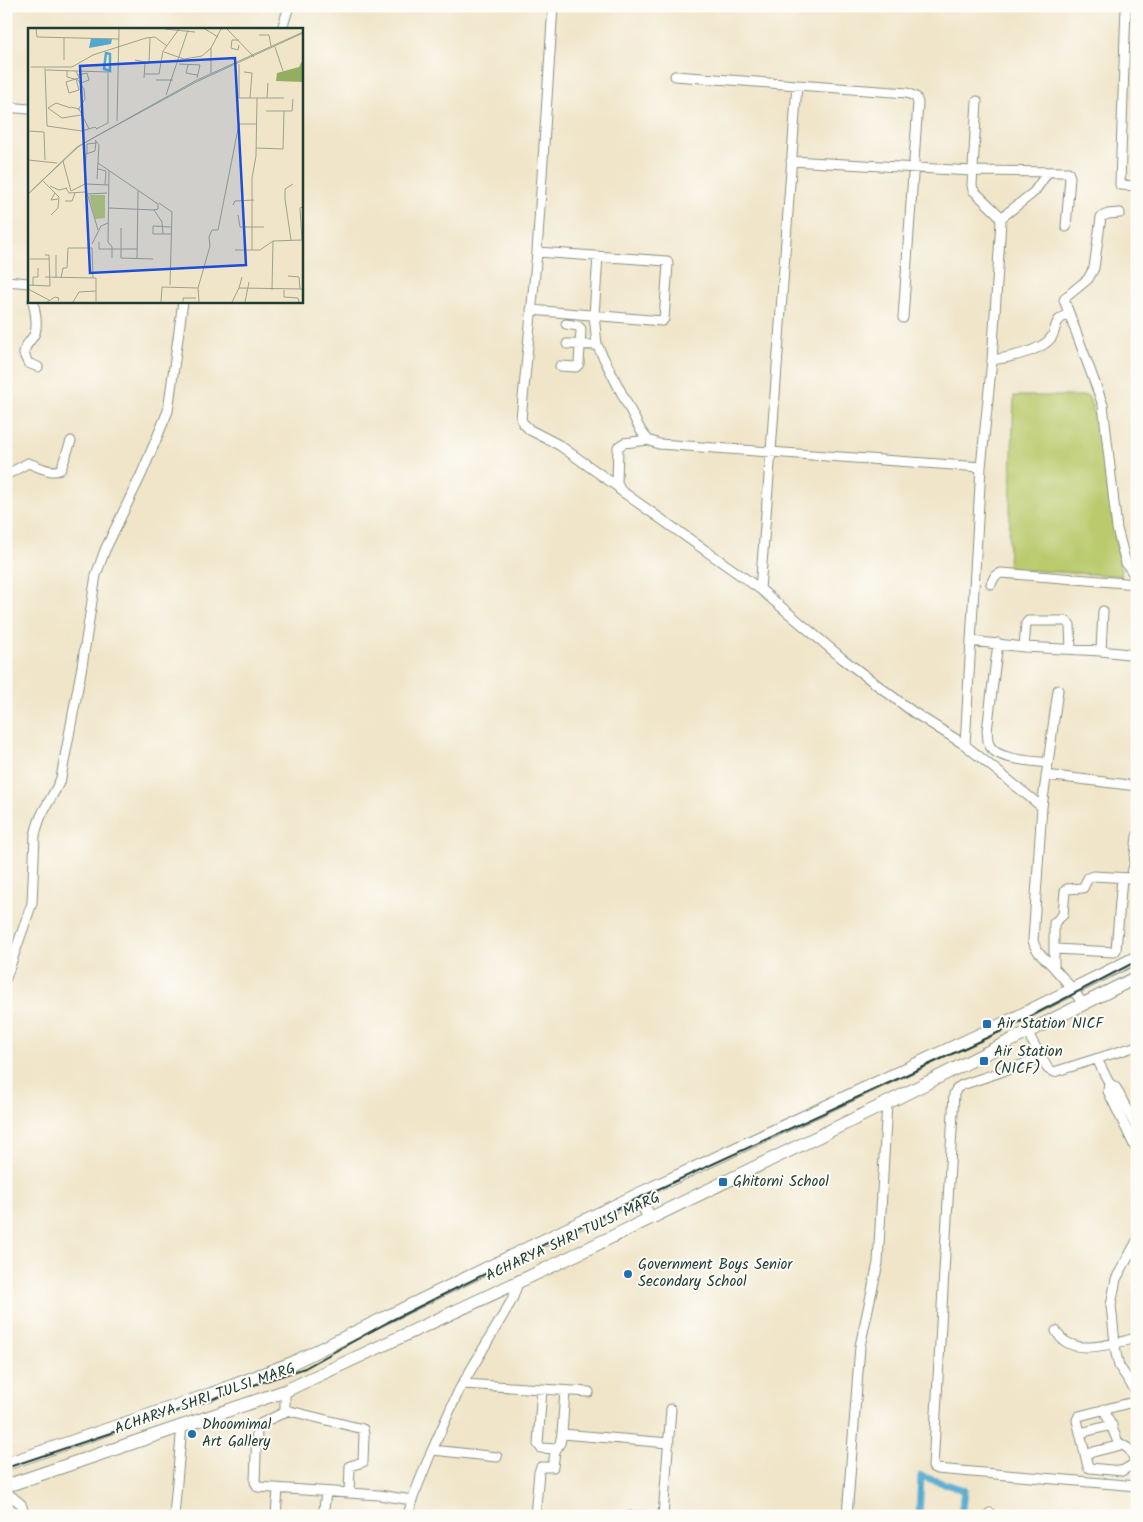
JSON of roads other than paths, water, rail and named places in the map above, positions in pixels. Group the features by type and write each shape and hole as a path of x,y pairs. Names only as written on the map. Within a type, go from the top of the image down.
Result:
{"highway":[{"name":"ACHARYA SHRI TULSI MARG","path":"6,1464 211,1394 292,1363 637,1195 1073,990 1137,957"},
{"name":"ACHARYA SHRI TULSI MARG","path":"6,1486 285,1391 887,1103 1137,977"},
{"path":"637,1195 650,1218"}],"street":[{"path":"282,28 290,6"},
{"path":"553,6 537,252 523,423 530,430 559,445 760,589 871,680 913,712 965,746 1042,807"},
{"path":"1126,6 1120,185 1137,186"},
{"path":"675,76 914,96 918,103 902,318"},
{"path":"760,589 797,85"},
{"path":"977,101 972,172 973,190 1001,218"},
{"path":"6,107 28,109"},
{"path":"791,161 972,172 1065,172 1070,174 1066,228"},
{"path":"965,746 981,467 992,360 1001,218 1034,192 1048,172"},
{"path":"1120,213 1108,214 1101,218 1094,268 1088,279 1068,294 1064,300 1103,406 1117,529 1126,564 1137,579"},
{"path":"531,310 663,321 668,264 665,260 537,252"},
{"path":"598,256 594,315 597,345 641,431 648,440"},
{"path":"6,281 28,283"},
{"path":"33,302 36,319 35,333 26,344 24,354 28,363 38,367"},
{"path":"6,978 32,903 36,830 42,814 58,787 61,778 82,666 96,575 105,550 142,473 168,411 184,302"},
{"path":"992,360 1007,358 1045,343 1052,336 1058,320 1069,313"},
{"path":"560,366 576,367 579,365 581,329 578,326 566,324"},
{"path":"567,344 597,345"},
{"path":"618,487 617,450 620,445 648,440 659,444 981,467"},
{"path":"6,475 26,463 52,472 59,471 62,469 71,441"},
{"path":"992,584 994,578 1001,573 1137,584"},
{"path":"1101,651 1103,611"},
{"path":"1024,647 1026,624 1028,621 1066,621 1070,625 1071,649"},
{"path":"971,641 1024,647 1101,651 1137,656"},
{"path":"998,644 987,732 989,744 998,754 1007,757 1048,763"},
{"path":"1058,690 1042,807 1033,940 1039,954 1054,968 1083,1004"},
{"path":"1046,775 1137,786"},
{"path":"1054,968 1054,922 1063,916 1066,889 1083,888 1088,878 1092,876 1134,878 1137,836"},
{"path":"1054,949 1114,952 1116,950 1122,878"},
{"path":"1027,1032 1048,1069 1054,1072 1137,1046"},
{"path":"1042,1058 962,1084 954,1094 933,1466 937,1470 1137,1486"},
{"path":"1096,1059 1109,1083 1116,1088 1137,1129"},
{"path":"1109,1083 1108,1091 1137,1151"},
{"path":"847,1516 860,1346 878,1263 887,1103"},
{"path":"1137,1241 1121,1267 1113,1289 1111,1305 1119,1366 1137,1393"},
{"path":"408,1516 412,1500 463,1384 512,1300 519,1280"},
{"path":"1056,1331 1066,1342 1088,1347 1137,1338"},
{"path":"463,1384 589,1392"},
{"path":"542,1389 538,1444 541,1448 556,1449"},
{"path":"285,1391 286,1410 281,1415 259,1425 256,1435 256,1485 260,1488 349,1493 412,1500"},
{"path":"535,1516 539,1472 541,1468 553,1467 556,1449 562,1434 566,1391"},
{"path":"1104,1409 1116,1438 1121,1445 1129,1449 1136,1462 1122,1471 1092,1469 1088,1467 1077,1420 1079,1416 1104,1409 1137,1401"},
{"path":"663,1516 671,1409"},
{"path":"286,1410 360,1427 363,1430 363,1462 350,1466 349,1493"},
{"path":"174,1516 182,1425"},
{"path":"1080,1433 1112,1425"},
{"path":"562,1434 669,1443"},
{"path":"1085,1454 1121,1445"},
{"path":"433,1450 497,1457"},
{"path":"276,1516 278,1489"},
{"path":"6,1492 21,1504 25,1516"},
{"path":"323,1516 326,1493"},
{"path":"630,1516 641,1516"}],"waterway":[{"path":"919,1516 921,1476 964,1490 961,1516"}],"railway":[{"path":"6,1468 305,1368 388,1322 626,1204 1008,1028 1137,961"}],"place":[{"name":"Air Station NICF","path":"987,1024"},
{"name":"Air Station (NICF)","path":"984,1061"},
{"name":"Ghitorni School","path":"723,1182"},
{"name":"Government Boys Senior Secondary School","path":"628,1274"},
{"name":"Dhoomimal Art Gallery","path":"192,1434"}]}
